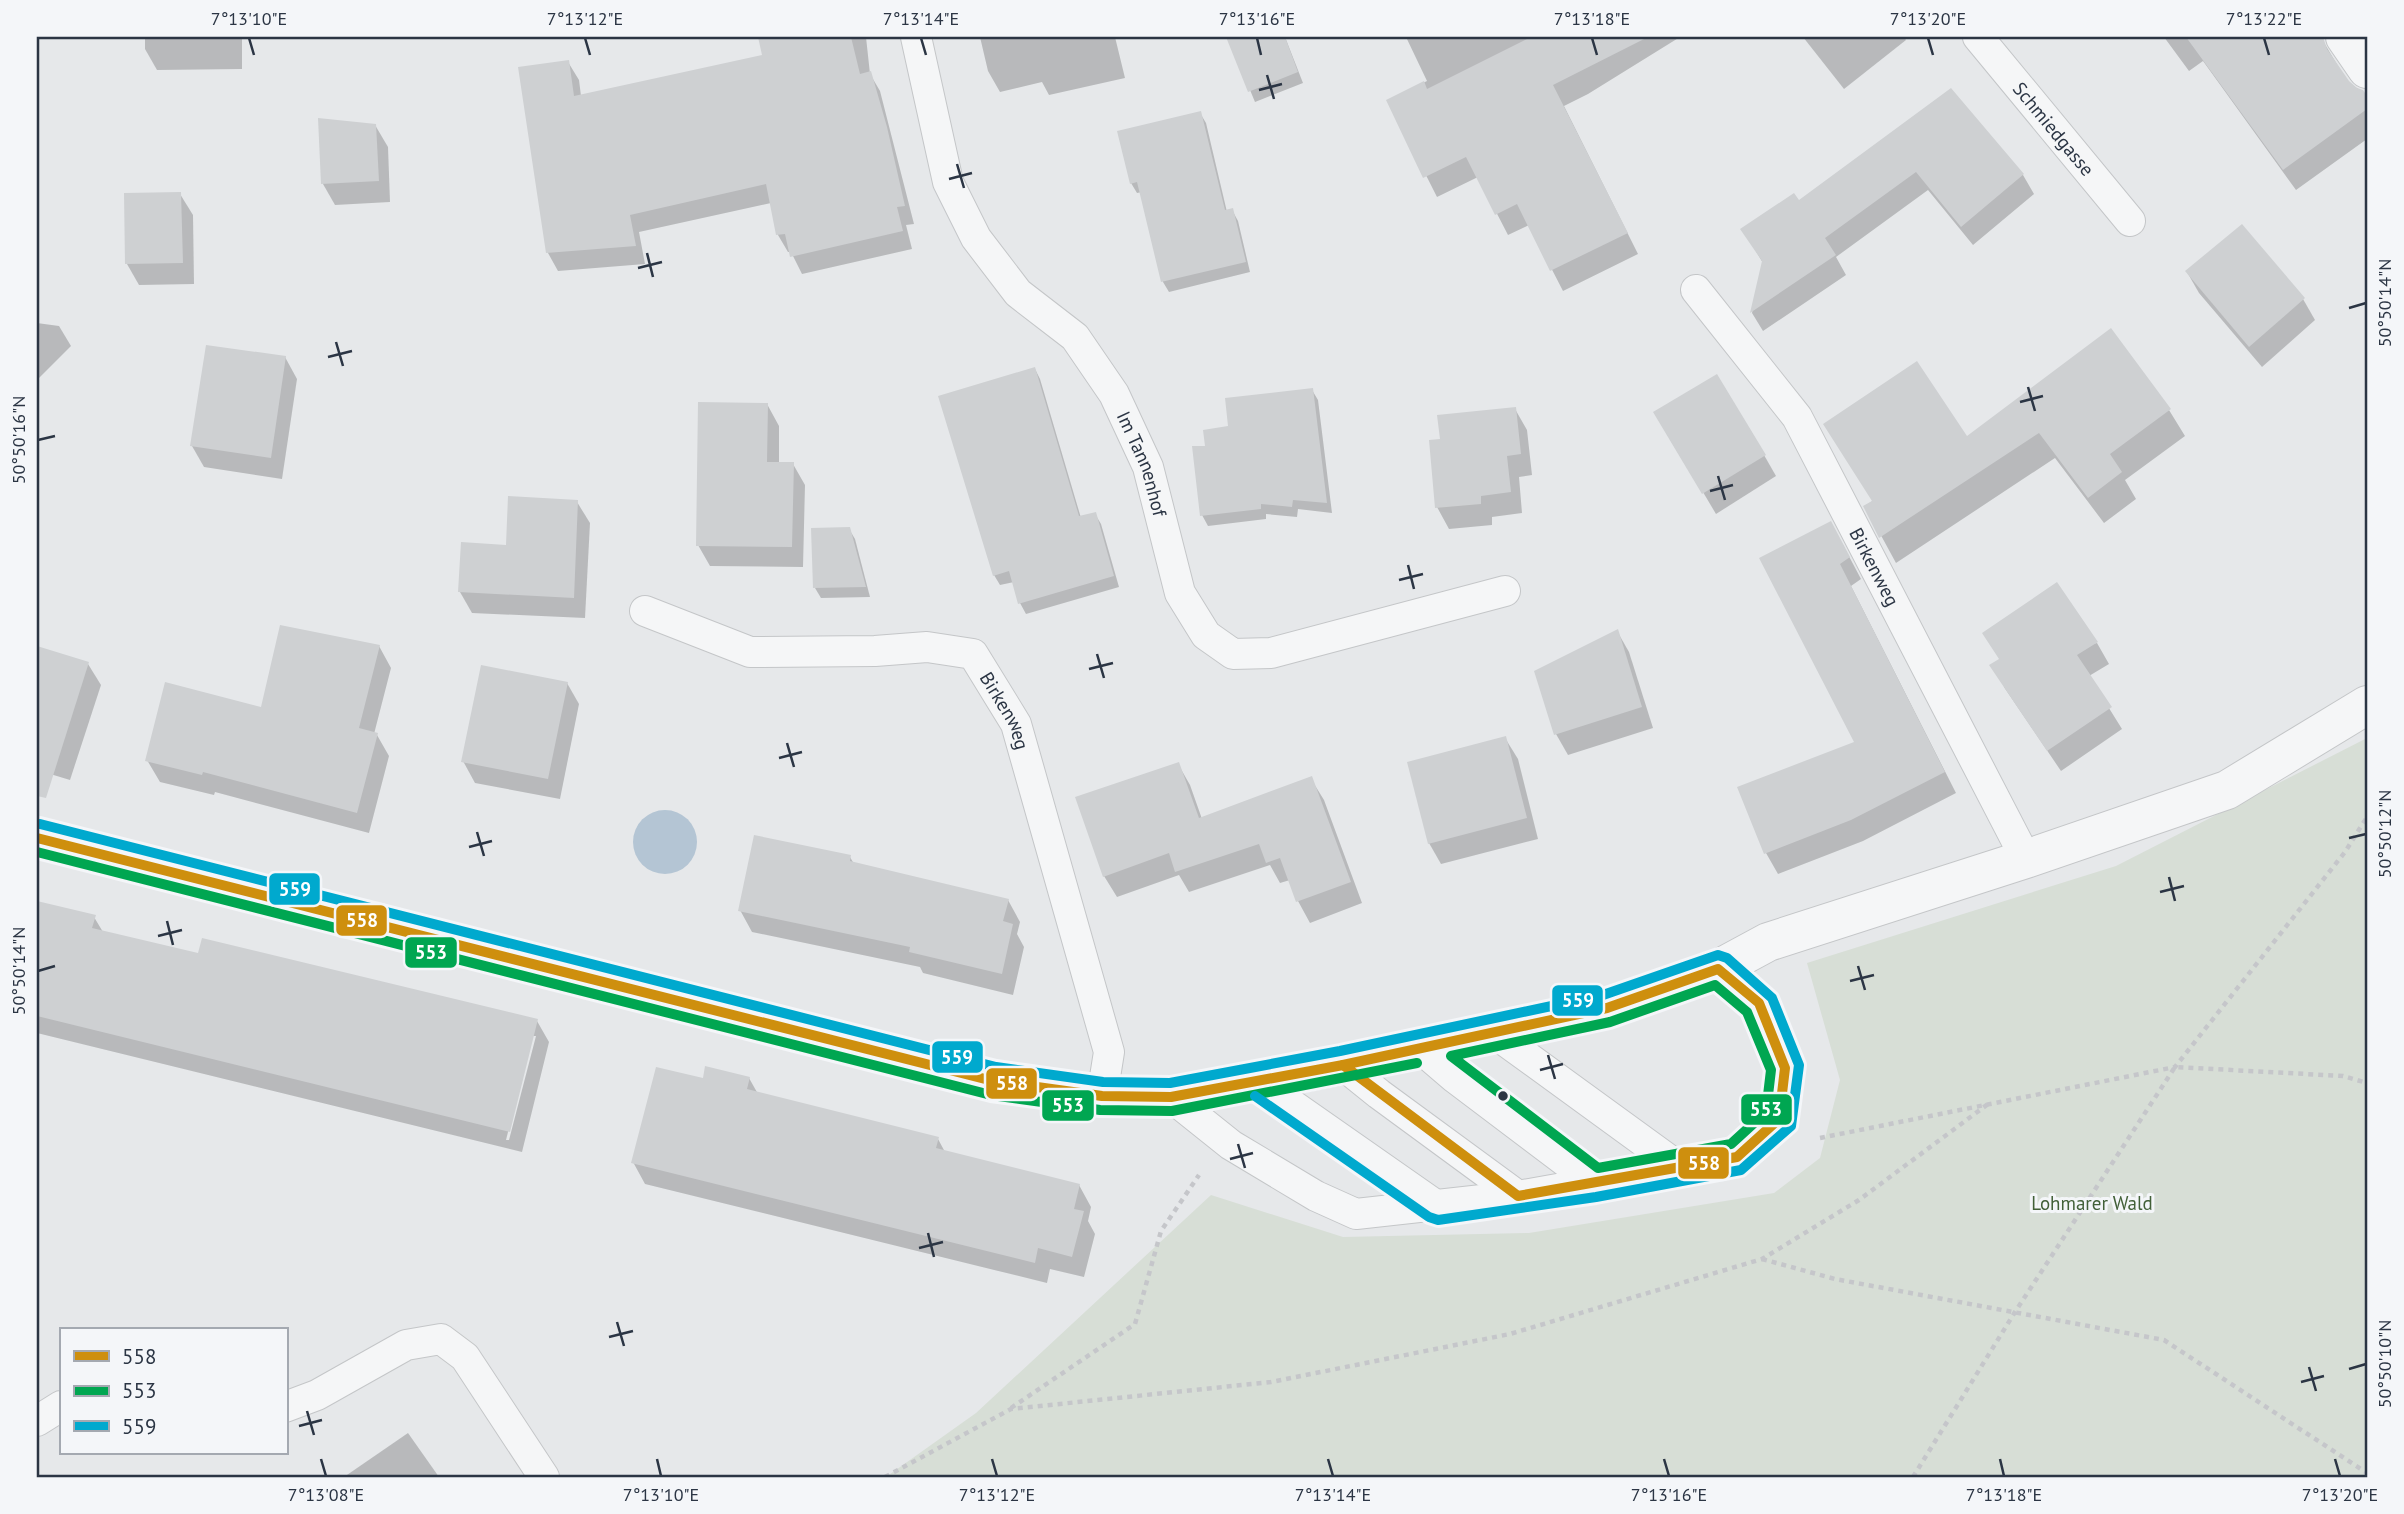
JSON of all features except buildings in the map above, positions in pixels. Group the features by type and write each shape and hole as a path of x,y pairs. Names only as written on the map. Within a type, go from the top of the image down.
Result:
{"street":[{"path":"2345,37 2367,69"},
{"path":"37,838 233,890 993,1081 1102,1096 1171,1097 1343,1065 1606,1008 1718,970 1768,943 2227,790 2367,705"}],"lane":[{"name":"Im Tannenhof","path":"916,37 948,182 976,238 1018,293 1075,337 1114,394 1148,467 1180,593 1206,635 1233,654 1271,653 1505,592"},
{"name":"Schmiedgasse","path":"1979,37 2130,221"},
{"name":"Birkenweg","path":"1696,290 1797,417 2026,859"},
{"name":"Birkenweg","path":"645,611 750,652 926,648 973,654 1016,724 1109,1052 1102,1096"},
{"path":"1171,1097 1231,1145 1316,1196 1356,1214 1518,1196 1737,1157 1779,1119 1785,1068 1759,1003 1718,970"},
{"path":"1493,1032 1680,1168"},
{"path":"1420,1048 1455,1078 1594,1183"},
{"path":"1343,1065 1518,1196"},
{"path":"1258,1081 1437,1206"},
{"path":"287,1406 317,1395 406,1345 441,1339 465,1357 544,1477"},
{"path":"37,1422 60,1407"}],"path":[{"path":"1913,1477 2015,1312 2175,1068 2345,852 2367,817"},
{"path":"1811,1140 2175,1068 2343,1076 2367,1083"},
{"path":"1011,1409 1271,1382 1337,1369 1510,1334 1762,1259 1859,1200 1988,1104"},
{"path":"886,1477 1011,1409 1135,1324 1161,1231"},
{"path":"1762,1259 1835,1279 2164,1340 2367,1473"}],"green space":[{"name":"Lohmarer Wald","path":"2367,738 2367,1477 886,1477 976,1413 1211,1195 1343,1237 1529,1233 1774,1193 1820,1158 1840,1080 1807,963 2116,866"}],"water":[{"path":"659,810 671,810 688,819 695,830 695,854 688,865 671,874 659,874 647,869 638,860 633,848 633,836 638,824 647,815"}],"transit line":[{"name":"559","path":"40,824 996,1067 1103,1082 1170,1083 1340,1051 1603,995 1718,955 1727,958 1772,998 1799,1065 1791,1126 1741,1170 1596,1197 1438,1220 1429,1217 1255,1096"},
{"name":"558","path":"37,838 993,1081 1102,1096 1171,1097 1343,1065"},
{"name":"553","path":"37,852 991,1095 1100,1110 1172,1111 1417,1063"},
{"name":"558","path":"1718,969 1759,1003 1785,1068 1779,1119 1737,1157 1518,1196 1343,1065 1607,1008 1718,969"},
{"name":"553","path":"1715,985 1747,1012 1771,1070 1766,1112 1731,1144 1598,1168 1451,1056 1610,1022 1715,985"}]}
